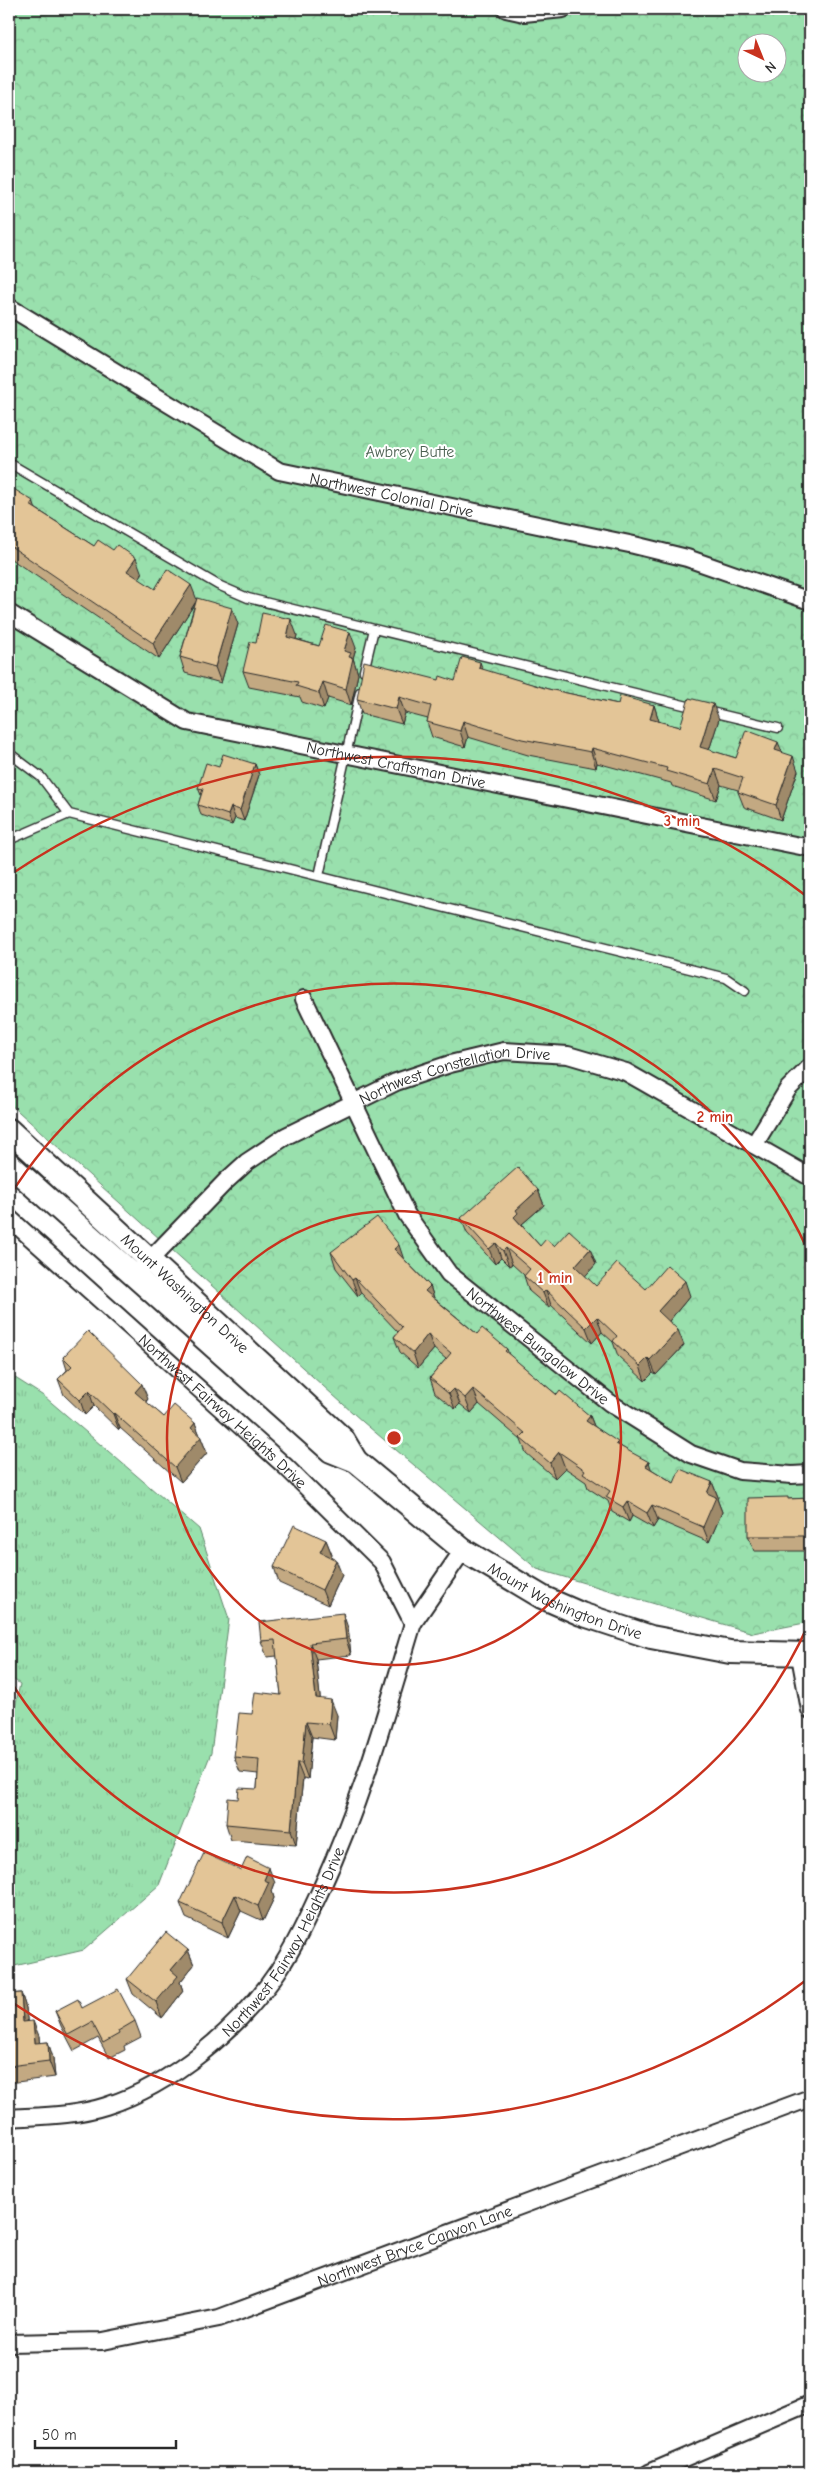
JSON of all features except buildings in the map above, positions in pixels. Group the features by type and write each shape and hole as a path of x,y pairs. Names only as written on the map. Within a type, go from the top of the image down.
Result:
{"main road":[{"name":"Mount Washington Drive","path":"9,1130 343,1438 356,1461"},
{"name":"Mount Washington Drive","path":"9,1164 331,1451 356,1461 463,1550 542,1597 581,1614 651,1637 730,1652 805,1655"}],"street":[{"path":"506,9 524,13 563,9"},
{"name":"Northwest Colonial Drive","path":"9,307 279,471 634,545 687,558 810,601"},
{"name":"Northwest Craftsman Drive","path":"9,613 187,722 810,848"},
{"name":"Northwest Bungalow Drive","path":"304,999 407,1215 449,1274 610,1403 691,1454 740,1471 792,1475 810,1474"},
{"name":"Northwest Constellation Drive","path":"134,1276 247,1162 286,1136 396,1082 450,1064 504,1051 568,1055 626,1072 810,1177"},
{"path":"754,1145 788,1089 810,1066"},
{"name":"Northwest Fairway Heights Drive","path":"9,1218 286,1467 382,1562 413,1623"},
{"name":"Northwest Fairway Heights Drive","path":"9,2118 73,2114 105,2106 135,2095 164,2080 192,2061 256,2000 278,1971 307,1921 342,1842 373,1756 413,1623 463,1550"},
{"path":"805,1655 810,1710"},
{"name":"Northwest Bryce Canyon Lane","path":"9,2343 103,2341 219,2318 810,2098"},
{"path":"649,2473 810,2404"}],"lane":[{"path":"9,463 218,585 248,598 778,728"},
{"path":"363,677 374,629"},
{"path":"318,876 361,687"},
{"path":"9,753 41,777 69,814"},
{"path":"9,840 69,814 726,978 745,991"}],"green space":[{"name":"Awbrey Butte","path":"9,9 810,9 810,1622 753,1633 537,1569 363,1422 9,1103 9,869 11,830 9,829"},
{"path":"9,1374 45,1397 199,1529 229,1619 211,1753 159,1885 84,1950 10,1967 9,1736 20,1684 9,1676"}]}
